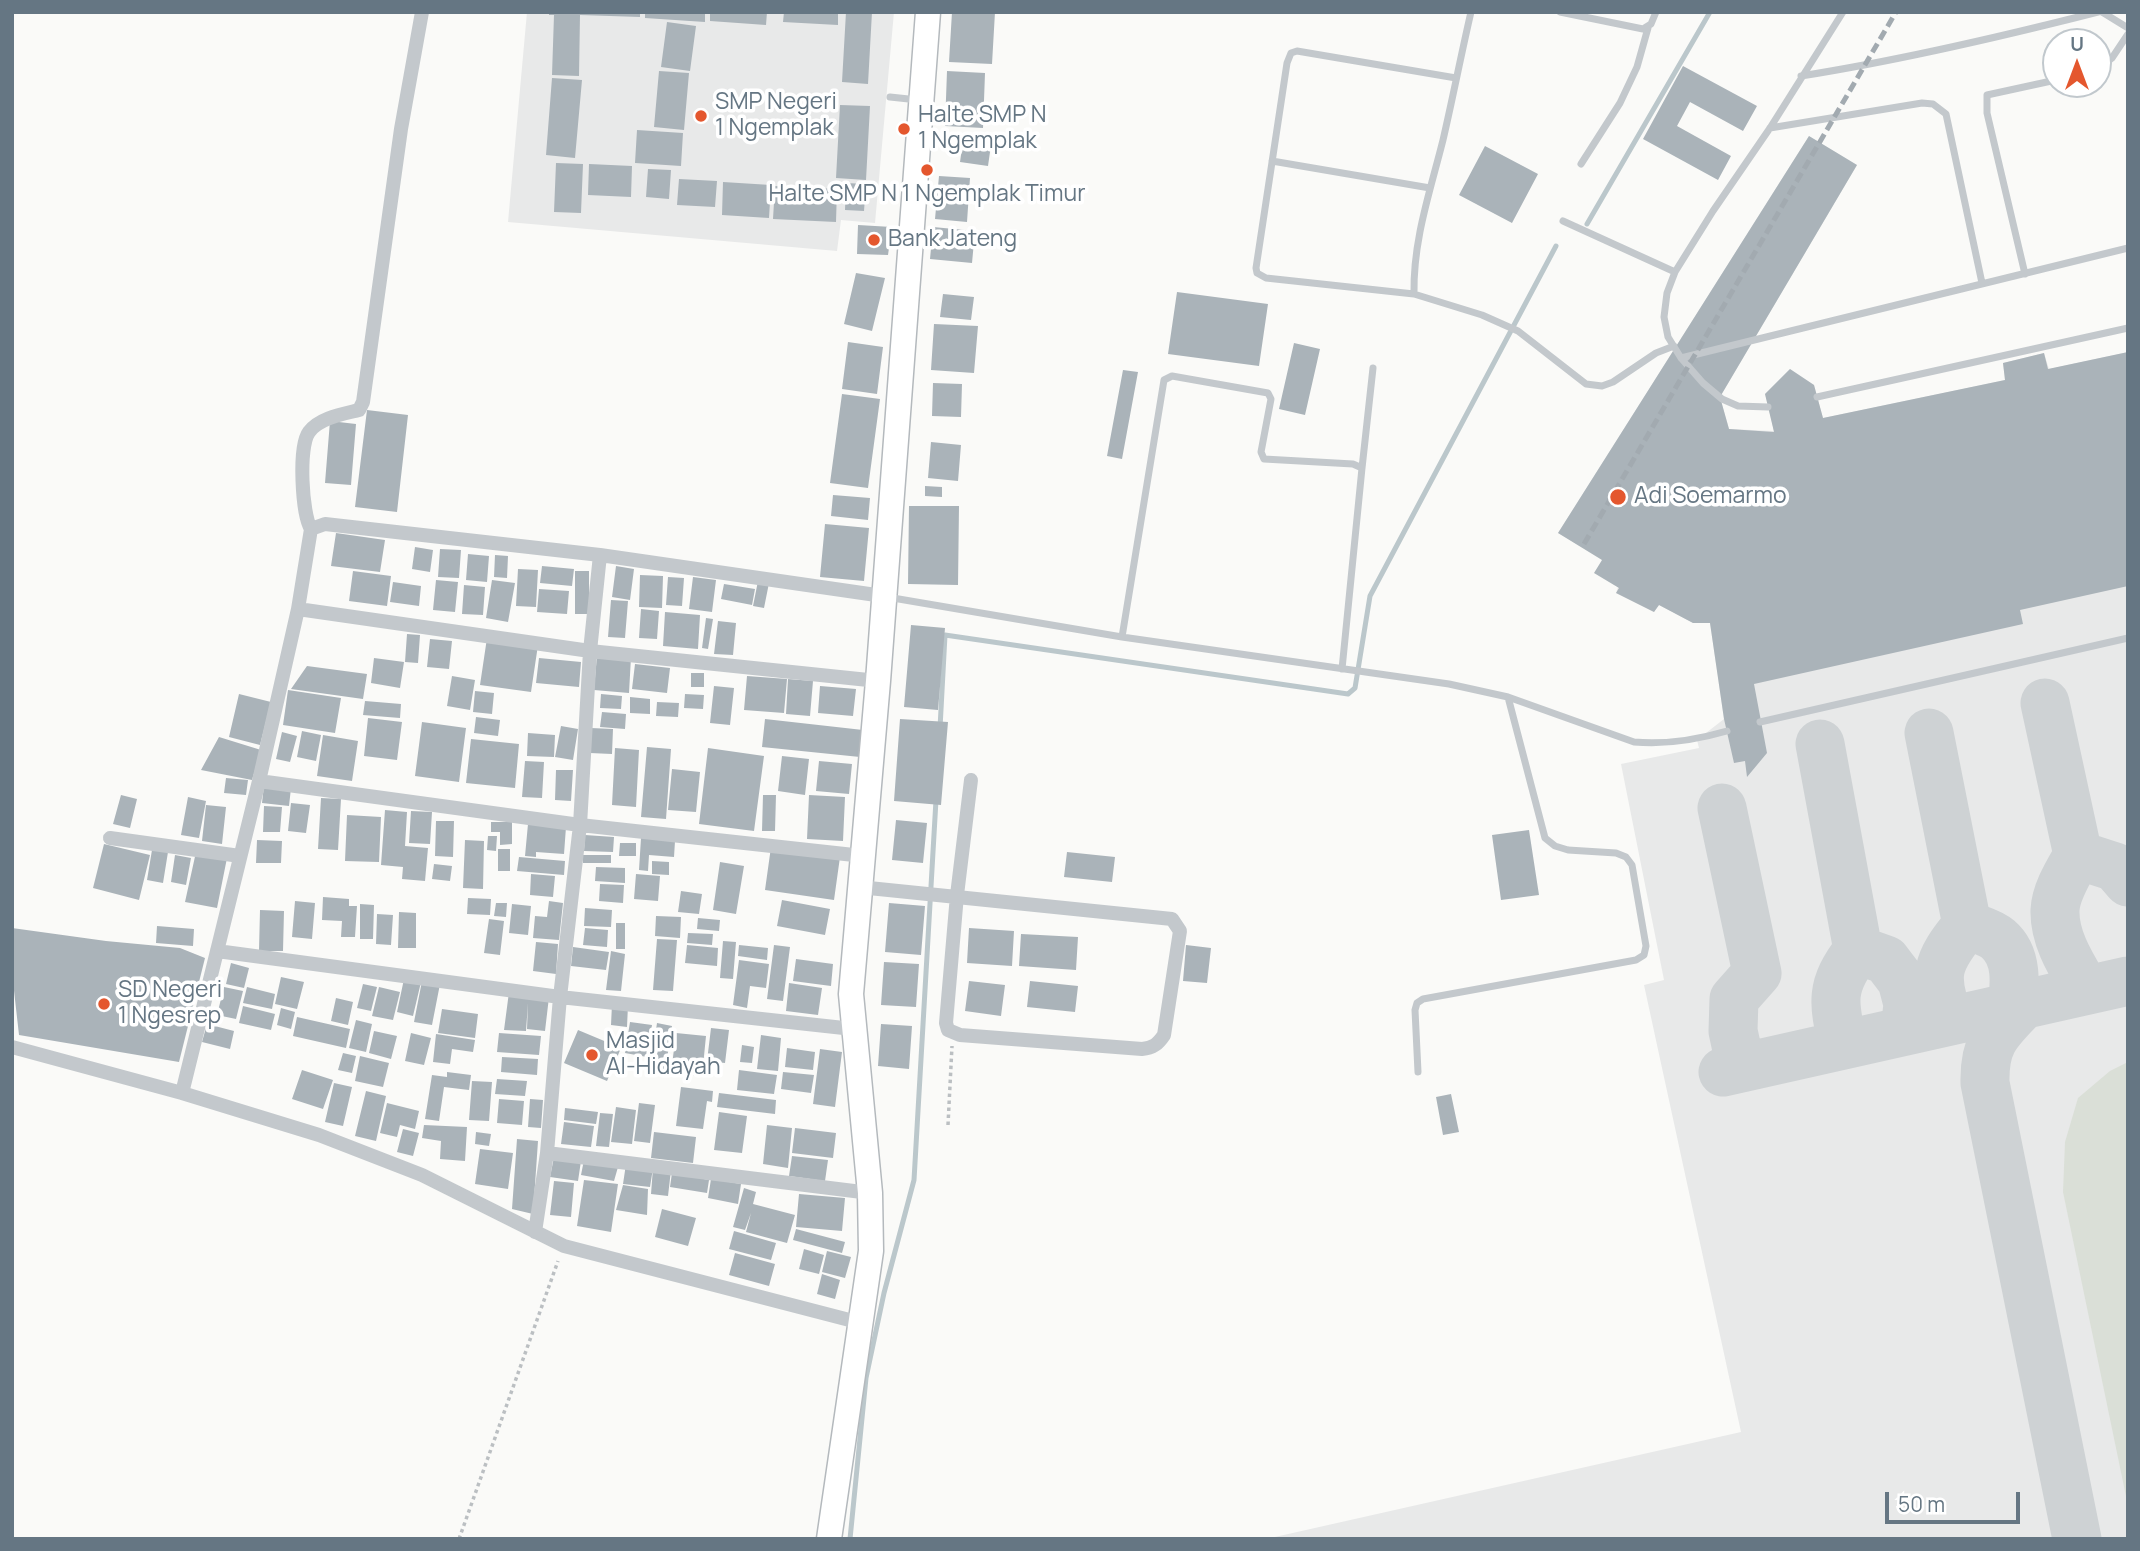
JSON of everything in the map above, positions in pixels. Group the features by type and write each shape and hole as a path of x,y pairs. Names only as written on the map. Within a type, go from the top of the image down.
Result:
{"highway":[{"path":"829,1539 871,1251 870,1193 851,993 878,681 928,12"}],"street":[{"path":"182,1093 259,781 298,609 310,529 304,514 305,439 316,426 361,409 363,402 401,129 422,12"},
{"path":"310,529 325,524 600,555 883,596"},
{"path":"535,1231 547,1153 560,996 580,825 590,650 600,555"},
{"path":"298,609 590,650 878,681"},
{"path":"859,887 955,895 1175,920 1180,931 1164,1035 1158,1044 1151,1048 954,1034 948,1030 946,1023 955,895 971,780"},
{"path":"259,781 580,825 863,856"},
{"path":"110,838 240,856"},
{"path":"217,951 560,996 853,1029"},
{"path":"12,1047 182,1093 376,1155 564,1246 862,1323"},
{"path":"547,1153 870,1193"}],"lane":[{"path":"1414,294 1416,245 1471,12"},
{"path":"1560,12 1648,28"},
{"path":"1581,164 1620,103 1637,67 1648,28 1656,12"},
{"path":"1768,407 1738,406 1722,399 1703,383 1681,358 1668,337 1664,317 1667,293 1675,272 1843,12"},
{"path":"1801,76 1860,67 1993,39 2100,12 2128,27"},
{"path":"2112,58 2128,34"},
{"path":"1456,78 1297,51 1291,53 1287,63 1257,273 1266,278 1414,294 1482,315 1518,331 1586,384 1602,386 1613,382 1656,353 1674,346"},
{"path":"2025,274 1987,113 1987,96 2042,83"},
{"path":"890,97 922,100"},
{"path":"1770,128 1922,103 1933,104 1946,114 1982,283"},
{"path":"1272,161 1430,188"},
{"path":"1563,221 1675,272"},
{"path":"1681,358 2128,248"},
{"path":"1817,397 2128,328"},
{"path":"1342,669 1373,368"},
{"path":"1122,637 1165,378 1172,376 1268,393 1271,399 1261,453 1265,459 1353,464 1362,468"},
{"path":"883,596 1122,637 1449,684 1508,697 1634,742 1656,744 1697,740 1727,731"},
{"path":"1760,722 2128,638"},
{"path":"1418,1072 1415,1010 1417,1003 1423,999 1636,960 1644,955 1646,946 1632,865 1626,857 1616,853 1568,850 1555,846 1545,838 1508,697"}],"path":[{"path":"948,1125 954,1034"},
{"path":"459,1539 564,1246"}],"shaded area":[{"name":"SMP Negeri 1 Ngemplak","path":"527,12 894,12 875,223 841,220 837,251 508,222"},
{"path":"1809,136 1857,165 1720,397 1729,429 1774,431 1765,394 1790,369 1814,385 1823,418 2005,380 2003,363 2044,353 2049,369 2128,352 2128,1539 1266,1539 1741,1432 1644,985 1664,980 1621,764 1699,748 1697,740 1724,719 1710,623 1693,623 1659,605 1654,612 1616,593 1618,587 1602,559 1558,533"},
{"path":"2128,1062 2128,1506 2063,1192 2065,1142 2078,1098 2110,1071"}],"building":[{"path":"549,12 640,12 640,17 580,15 579,76 552,75 554,15 549,15"},
{"path":"645,12 705,12 705,22 645,18"},
{"path":"710,12 767,12 766,25 710,21"},
{"path":"784,12 838,12 838,25 783,22"},
{"path":"846,12 872,12 868,84 842,82"},
{"path":"952,12 995,12 992,64 949,62"},
{"path":"667,22 696,26 690,71 661,67"},
{"path":"1683,66 1757,106 1743,131 1690,102 1677,126 1731,156 1718,180 1643,139"},
{"path":"659,71 689,73 684,130 654,127"},
{"path":"947,71 985,73 983,128 945,126"},
{"path":"552,78 582,80 575,158 546,155"},
{"path":"840,105 870,106 866,180 836,178"},
{"path":"637,130 683,133 681,166 635,163"},
{"path":"964,134 992,138 988,166 960,162"},
{"path":"1809,136 1857,165 1720,397 1729,429 1774,432 1765,394 1790,369 1814,385 1823,418 2005,380 2003,363 2044,353 2048,369 2128,352 2128,586 2020,610 2023,624 1754,684 1767,753 1747,777 1745,761 1734,763 1724,719 1710,623 1693,623 1659,605 1654,612 1616,593 1619,588 1594,573 1602,560 1558,533"},
{"path":"1485,146 1538,174 1512,223 1459,195"},
{"path":"556,163 583,164 581,213 554,212"},
{"path":"589,164 632,166 631,197 588,195"},
{"path":"648,169 671,170 669,199 646,197"},
{"path":"939,176 970,178 967,222 935,219"},
{"path":"679,179 717,181 715,207 677,205"},
{"path":"723,182 771,185 769,218 722,215"},
{"path":"846,183 866,184 864,211 845,210"},
{"path":"775,186 837,189 836,222 773,219"},
{"name":"Bank Jateng","path":"858,225 892,227 888,255 857,254"},
{"path":"933,227 975,231 972,263 930,259"},
{"path":"856,273 885,278 872,331 844,324"},
{"path":"1177,292 1268,304 1259,366 1168,354"},
{"path":"943,294 974,297 971,320 940,317"},
{"path":"934,324 978,326 974,373 931,370"},
{"path":"848,342 883,347 877,394 842,389"},
{"path":"1294,343 1320,349 1305,415 1279,409"},
{"path":"1123,370 1138,372 1122,459 1107,456"},
{"path":"933,383 962,384 961,417 932,416"},
{"path":"842,394 880,399 868,488 830,483"},
{"path":"367,410 408,415 397,512 355,507"},
{"path":"330,421 356,424 351,485 325,483"},
{"path":"931,442 961,445 958,481 928,478"},
{"path":"925,486 942,487 942,497 925,496"},
{"path":"833,495 870,498 868,520 831,516"},
{"path":"909,506 959,506 958,585 908,584"},
{"path":"825,524 869,528 864,581 820,577"},
{"path":"336,533 385,540 380,572 331,566"},
{"path":"415,547 433,550 430,572 412,569"},
{"path":"440,549 461,550 459,578 438,577"},
{"path":"468,554 489,556 487,582 466,580"},
{"path":"495,555 508,556 507,578 494,577"},
{"path":"542,566 574,569 572,586 540,583"},
{"path":"616,566 634,569 630,600 612,597"},
{"path":"518,569 538,570 536,607 516,606"},
{"path":"353,571 391,576 387,606 349,601"},
{"path":"575,571 589,571 589,614 575,614"},
{"path":"640,575 663,576 662,608 639,607"},
{"path":"668,577 684,578 682,606 666,605"},
{"path":"693,577 716,580 712,612 689,609"},
{"path":"436,580 458,582 455,612 433,610"},
{"path":"492,580 515,583 508,622 486,618"},
{"path":"758,581 769,583 764,608 753,606"},
{"path":"393,582 421,586 419,606 390,602"},
{"path":"724,584 755,589 752,605 721,599"},
{"path":"464,585 485,587 483,615 462,614"},
{"path":"539,589 569,591 567,614 537,612"},
{"path":"611,600 628,601 625,638 608,637"},
{"path":"641,609 659,611 657,639 639,638"},
{"path":"665,612 700,615 698,649 663,646"},
{"path":"706,618 713,619 708,649 702,648"},
{"path":"718,621 736,623 733,655 714,654"},
{"path":"911,625 945,628 938,710 904,707"},
{"path":"407,634 420,635 418,663 405,662"},
{"path":"487,638 538,645 531,692 480,685"},
{"path":"430,639 452,641 449,669 427,667"},
{"path":"597,655 631,657 629,693 594,690"},
{"path":"374,658 404,662 400,688 371,683"},
{"path":"539,658 581,662 579,687 536,683"},
{"path":"635,664 670,668 667,693 632,689"},
{"path":"307,666 367,674 363,699 291,689"},
{"path":"691,673 704,673 704,687 691,687"},
{"path":"452,676 475,680 470,710 447,706"},
{"path":"747,676 787,679 784,713 744,710"},
{"path":"788,679 813,681 810,716 786,714"},
{"path":"714,686 734,688 730,725 710,723"},
{"path":"820,686 856,689 853,716 818,713"},
{"path":"288,690 341,698 335,733 283,725"},
{"path":"475,691 494,693 492,714 473,712"},
{"path":"239,694 271,702 260,745 229,737"},
{"path":"601,694 622,696 621,709 600,708"},
{"path":"685,694 704,695 703,709 684,708"},
{"path":"630,697 650,699 650,714 630,713"},
{"path":"365,701 401,704 400,718 363,715"},
{"path":"657,702 679,703 678,717 656,716"},
{"path":"602,712 626,714 625,729 600,727"},
{"path":"476,717 500,720 498,736 474,733"},
{"path":"368,718 402,722 397,760 364,756"},
{"path":"765,719 863,730 860,757 762,747"},
{"path":"900,719 948,722 941,805 894,801"},
{"path":"422,722 466,728 459,782 415,776"},
{"path":"561,726 578,729 573,760 555,757"},
{"path":"591,728 613,729 612,754 590,753"},
{"path":"302,731 321,735 316,761 297,757"},
{"path":"282,732 297,736 290,762 276,759"},
{"path":"528,733 555,735 554,757 527,756"},
{"path":"323,735 358,741 352,781 317,776"},
{"path":"219,737 261,750 252,780 201,770"},
{"path":"471,739 519,744 515,788 466,783"},
{"path":"647,747 671,749 666,819 641,817"},
{"path":"615,748 639,750 636,807 612,805"},
{"path":"708,748 764,756 754,831 699,824"},
{"path":"782,756 809,759 805,795 778,791"},
{"path":"525,761 544,762 542,798 522,797"},
{"path":"819,761 852,764 849,794 816,791"},
{"path":"672,769 700,772 696,812 668,810"},
{"path":"556,770 573,770 571,801 555,800"},
{"path":"226,778 248,780 246,795 224,793"},
{"path":"264,785 291,788 289,806 262,803"},
{"path":"121,795 137,799 130,828 113,824"},
{"path":"763,795 776,795 775,831 762,831"},
{"path":"809,795 845,797 843,841 807,839"},
{"path":"188,797 206,801 199,838 181,835"},
{"path":"321,798 341,799 338,850 318,849"},
{"path":"291,803 310,805 306,833 288,831"},
{"path":"206,805 226,807 222,844 202,841"},
{"path":"264,806 282,807 280,832 263,832"},
{"path":"385,810 407,812 405,846 428,848 425,881 402,879 403,867 381,865"},
{"path":"411,811 432,812 430,844 409,843"},
{"path":"347,815 381,817 379,862 345,861"},
{"path":"896,820 927,823 923,863 892,860"},
{"path":"436,821 454,821 453,857 435,856"},
{"path":"491,822 512,822 512,844 500,845 500,832 491,832"},
{"path":"528,824 566,827 564,854 536,852 536,857 525,856"},
{"path":"1529,830 1539,895 1501,900 1492,835"},
{"path":"585,835 614,837 613,852 584,851"},
{"path":"488,836 497,836 496,851 487,850"},
{"path":"641,838 675,841 674,857 649,855 648,871 639,870"},
{"path":"257,840 282,841 281,863 256,863"},
{"path":"465,840 484,841 483,889 463,888"},
{"path":"620,843 636,843 636,856 619,856"},
{"path":"104,844 150,855 139,900 93,888"},
{"path":"771,847 840,857 834,900 765,890"},
{"path":"498,849 510,849 510,871 498,871"},
{"path":"152,850 168,852 163,883 147,880"},
{"path":"196,852 227,858 217,908 185,902"},
{"path":"1067,852 1115,857 1112,882 1064,877"},
{"path":"175,855 191,858 186,885 171,882"},
{"path":"583,855 611,855 611,863 583,863"},
{"path":"519,857 565,861 564,875 517,871"},
{"path":"652,861 669,862 669,875 652,874"},
{"path":"720,862 744,866 736,914 713,910"},
{"path":"434,864 452,866 450,881 432,879"},
{"path":"596,867 625,868 625,883 595,881"},
{"path":"531,874 555,876 553,897 530,895"},
{"path":"636,874 660,876 658,901 634,899"},
{"path":"600,884 624,885 623,903 599,901"},
{"path":"681,891 702,894 699,914 678,912"},
{"path":"323,897 349,899 349,906 357,906 355,937 341,937 342,921 322,920"},
{"path":"468,898 491,899 490,915 467,914"},
{"path":"782,900 830,909 825,935 777,926"},
{"path":"295,901 315,903 312,939 292,937"},
{"path":"549,901 563,903 559,940 533,938 535,916 547,917"},
{"path":"496,903 507,903 506,917 494,916"},
{"path":"889,903 925,906 921,955 885,952"},
{"path":"360,904 374,905 373,939 360,939"},
{"path":"512,904 531,906 528,935 509,933"},
{"path":"585,908 612,910 611,927 584,926"},
{"path":"260,910 284,911 283,951 259,951"},
{"path":"399,912 416,913 416,948 398,948"},
{"path":"377,914 393,915 391,945 376,944"},
{"path":"656,916 681,917 680,938 655,936"},
{"path":"698,918 720,920 719,931 697,929"},
{"path":"489,919 504,921 500,955 484,953"},
{"path":"616,923 625,923 625,949 616,949"},
{"path":"157,926 194,929 193,946 156,943"},
{"name":"SD Negeri 1 Ngesrep","path":"12,928 180,948 205,958 179,1062 19,1035 12,973"},
{"path":"585,928 608,930 607,947 583,945"},
{"path":"969,928 1014,931 1012,966 967,963"},
{"path":"688,933 713,934 712,945 687,943"},
{"path":"1021,934 1078,937 1076,970 1019,966"},
{"path":"657,939 677,940 673,991 653,990"},
{"path":"723,941 736,942 733,979 720,978"},
{"path":"536,942 558,944 556,974 533,971"},
{"path":"687,945 718,948 717,966 685,963"},
{"path":"739,945 768,948 767,960 738,956"},
{"path":"774,945 790,947 783,1001 767,999"},
{"path":"1186,945 1211,948 1207,983 1183,981"},
{"path":"573,947 609,952 606,970 571,966"},
{"path":"611,951 625,954 621,991 606,990"},
{"path":"796,959 833,964 831,986 793,981"},
{"path":"739,960 769,964 766,988 750,986 747,1008 733,1005"},
{"path":"884,962 919,964 916,1007 881,1005"},
{"path":"231,963 249,968 244,988 226,984"},
{"path":"281,977 304,982 297,1009 275,1004"},
{"path":"404,979 421,982 413,1016 397,1012"},
{"path":"422,981 440,984 432,1025 414,1022"},
{"path":"969,981 1005,985 1001,1016 965,1011"},
{"path":"1030,981 1078,986 1075,1012 1027,1007"},
{"path":"789,983 822,988 818,1015 786,1011"},
{"path":"363,984 377,987 371,1011 357,1008"},
{"path":"224,987 243,991 236,1019 217,1015"},
{"path":"247,987 275,994 272,1009 243,1003"},
{"path":"379,987 400,992 393,1020 372,1016"},
{"path":"509,992 549,997 545,1031 527,1029 528,1003 526,1031 504,1030"},
{"path":"336,998 353,1002 348,1025 331,1021"},
{"path":"612,1004 628,1005 627,1027 611,1025"},
{"path":"243,1006 275,1014 271,1030 239,1023"},
{"path":"281,1008 295,1012 291,1029 277,1025"},
{"path":"442,1009 478,1014 475,1038 438,1033"},
{"path":"297,1017 350,1029 346,1048 293,1036"},
{"path":"356,1020 372,1024 366,1052 349,1048"},
{"path":"630,1022 652,1025 647,1057 625,1053"},
{"path":"657,1023 672,1026 665,1072 650,1070"},
{"path":"207,1024 234,1031 230,1049 202,1042"},
{"path":"881,1024 912,1026 909,1069 878,1066"},
{"path":"711,1028 729,1030 725,1063 707,1061"},
{"name":"Masjid Al-Hidayah","path":"578,1030 621,1048 607,1081 564,1063"},
{"path":"374,1031 397,1036 391,1059 369,1053"},
{"path":"411,1033 431,1038 424,1065 405,1061"},
{"path":"499,1033 541,1036 539,1055 497,1052"},
{"path":"676,1033 706,1036 702,1076 671,1073"},
{"path":"436,1034 475,1040 473,1052 452,1049 450,1064 433,1062"},
{"path":"761,1035 781,1038 778,1071 757,1069"},
{"path":"742,1045 754,1047 752,1063 740,1062"},
{"path":"787,1048 815,1052 813,1070 785,1067"},
{"path":"820,1049 842,1052 835,1107 813,1104"},
{"path":"343,1053 356,1056 352,1073 338,1070"},
{"path":"360,1056 389,1063 383,1087 355,1081"},
{"path":"502,1057 538,1059 537,1075 501,1072"},
{"path":"302,1070 333,1080 323,1109 292,1099"},
{"path":"739,1070 777,1075 774,1094 737,1090"},
{"path":"447,1072 471,1075 469,1090 444,1087 439,1121 425,1119 432,1075 447,1077"},
{"path":"783,1072 814,1075 811,1093 781,1089"},
{"path":"497,1079 527,1081 525,1096 495,1094"},
{"path":"472,1081 492,1082 489,1121 469,1120"},
{"path":"334,1083 352,1087 343,1126 325,1122"},
{"path":"681,1087 713,1091 712,1102 707,1101 703,1129 676,1126"},
{"path":"366,1091 386,1096 376,1141 355,1136"},
{"path":"719,1093 776,1100 775,1114 717,1107"},
{"path":"1451,1094 1459,1132 1443,1135 1436,1097"},
{"path":"499,1099 524,1101 522,1125 497,1123"},
{"path":"530,1099 543,1100 541,1128 528,1127"},
{"path":"387,1103 419,1111 415,1129 400,1125 397,1137 380,1133"},
{"path":"639,1103 655,1105 650,1143 634,1141"},
{"path":"616,1107 636,1110 632,1144 611,1142"},
{"path":"565,1108 598,1112 596,1124 564,1120"},
{"path":"719,1112 747,1116 742,1153 714,1150"},
{"path":"600,1113 613,1114 609,1147 596,1146"},
{"path":"564,1122 594,1126 591,1147 561,1144"},
{"path":"424,1125 467,1127 465,1161 440,1159 441,1141 422,1138"},
{"path":"767,1125 792,1128 788,1168 763,1164"},
{"path":"795,1128 836,1133 833,1158 792,1153"},
{"path":"403,1129 419,1133 413,1156 397,1152"},
{"path":"476,1132 491,1134 489,1146 475,1144"},
{"path":"654,1132 696,1137 693,1163 651,1158"},
{"path":"517,1139 538,1141 533,1214 512,1209"},
{"path":"480,1149 513,1153 508,1189 475,1184"},
{"path":"792,1156 828,1160 825,1181 789,1176"},
{"path":"554,1157 581,1161 578,1181 550,1177"},
{"path":"584,1160 618,1167 614,1181 581,1175"},
{"path":"626,1164 653,1168 650,1187 623,1184"},
{"path":"653,1168 671,1170 668,1196 651,1194"},
{"path":"672,1173 709,1180 707,1193 670,1187"},
{"path":"711,1179 741,1184 738,1204 708,1198"},
{"path":"584,1180 618,1184 611,1232 577,1226"},
{"path":"554,1181 574,1183 571,1217 550,1215"},
{"path":"623,1185 648,1189 647,1215 616,1210"},
{"path":"744,1188 756,1192 753,1204 795,1215 787,1243 746,1232 751,1213 745,1230 733,1227"},
{"path":"799,1194 845,1198 842,1231 796,1227"},
{"path":"662,1209 696,1218 688,1246 655,1237"},
{"path":"796,1229 845,1242 842,1253 793,1240"},
{"path":"734,1231 776,1243 771,1260 729,1249"},
{"path":"804,1249 824,1255 819,1274 799,1269"},
{"path":"827,1251 851,1257 845,1278 822,1272"},
{"path":"735,1253 775,1264 769,1286 729,1275"},
{"path":"822,1274 840,1280 835,1299 817,1294"}],"waterway":[{"path":"1587,224 1710,12"},
{"path":"940,728 945,635 1348,694 1355,688 1370,596 1556,246"},
{"path":"850,1539 866,1378 884,1293 914,1180 936,800"}],"taxiway":[{"path":"2045,703 2078,855"},
{"path":"1929,733 1967,925"},
{"path":"1820,744 1858,950"},
{"path":"1722,808 1757,973 1734,999 1733,1031 1741,1068"},
{"path":"2086,990 2057,931 2055,910 2060,888 2078,855 2115,867 2128,882"},
{"path":"1950,1021 1941,992 1940,970 1949,949 1967,925 1995,937 2009,954 2014,971 2012,1008"},
{"path":"1843,1045 1836,995 1842,974 1858,950 1886,960 1902,981 1908,1004 1905,1031"},
{"path":"1723,1072 2128,981"},
{"path":"2024,1004 2006,1022 1990,1047 1985,1083 2077,1539"}],"railway":[{"path":"1584,544 1896,12"}],"place":[{"name":"SMP Negeri 1 Ngemplak","path":"701,116"},
{"name":"Halte SMP N 1 Ngemplak","path":"904,129"},
{"name":"Halte SMP N 1 Ngemplak Timur","path":"927,170"},
{"name":"Bank Jateng","path":"874,240"},
{"name":"Adi Soemarmo","path":"1618,497"},
{"name":"SD Negeri 1 Ngesrep","path":"104,1004"},
{"name":"Masjid Al-Hidayah","path":"592,1055"}]}
